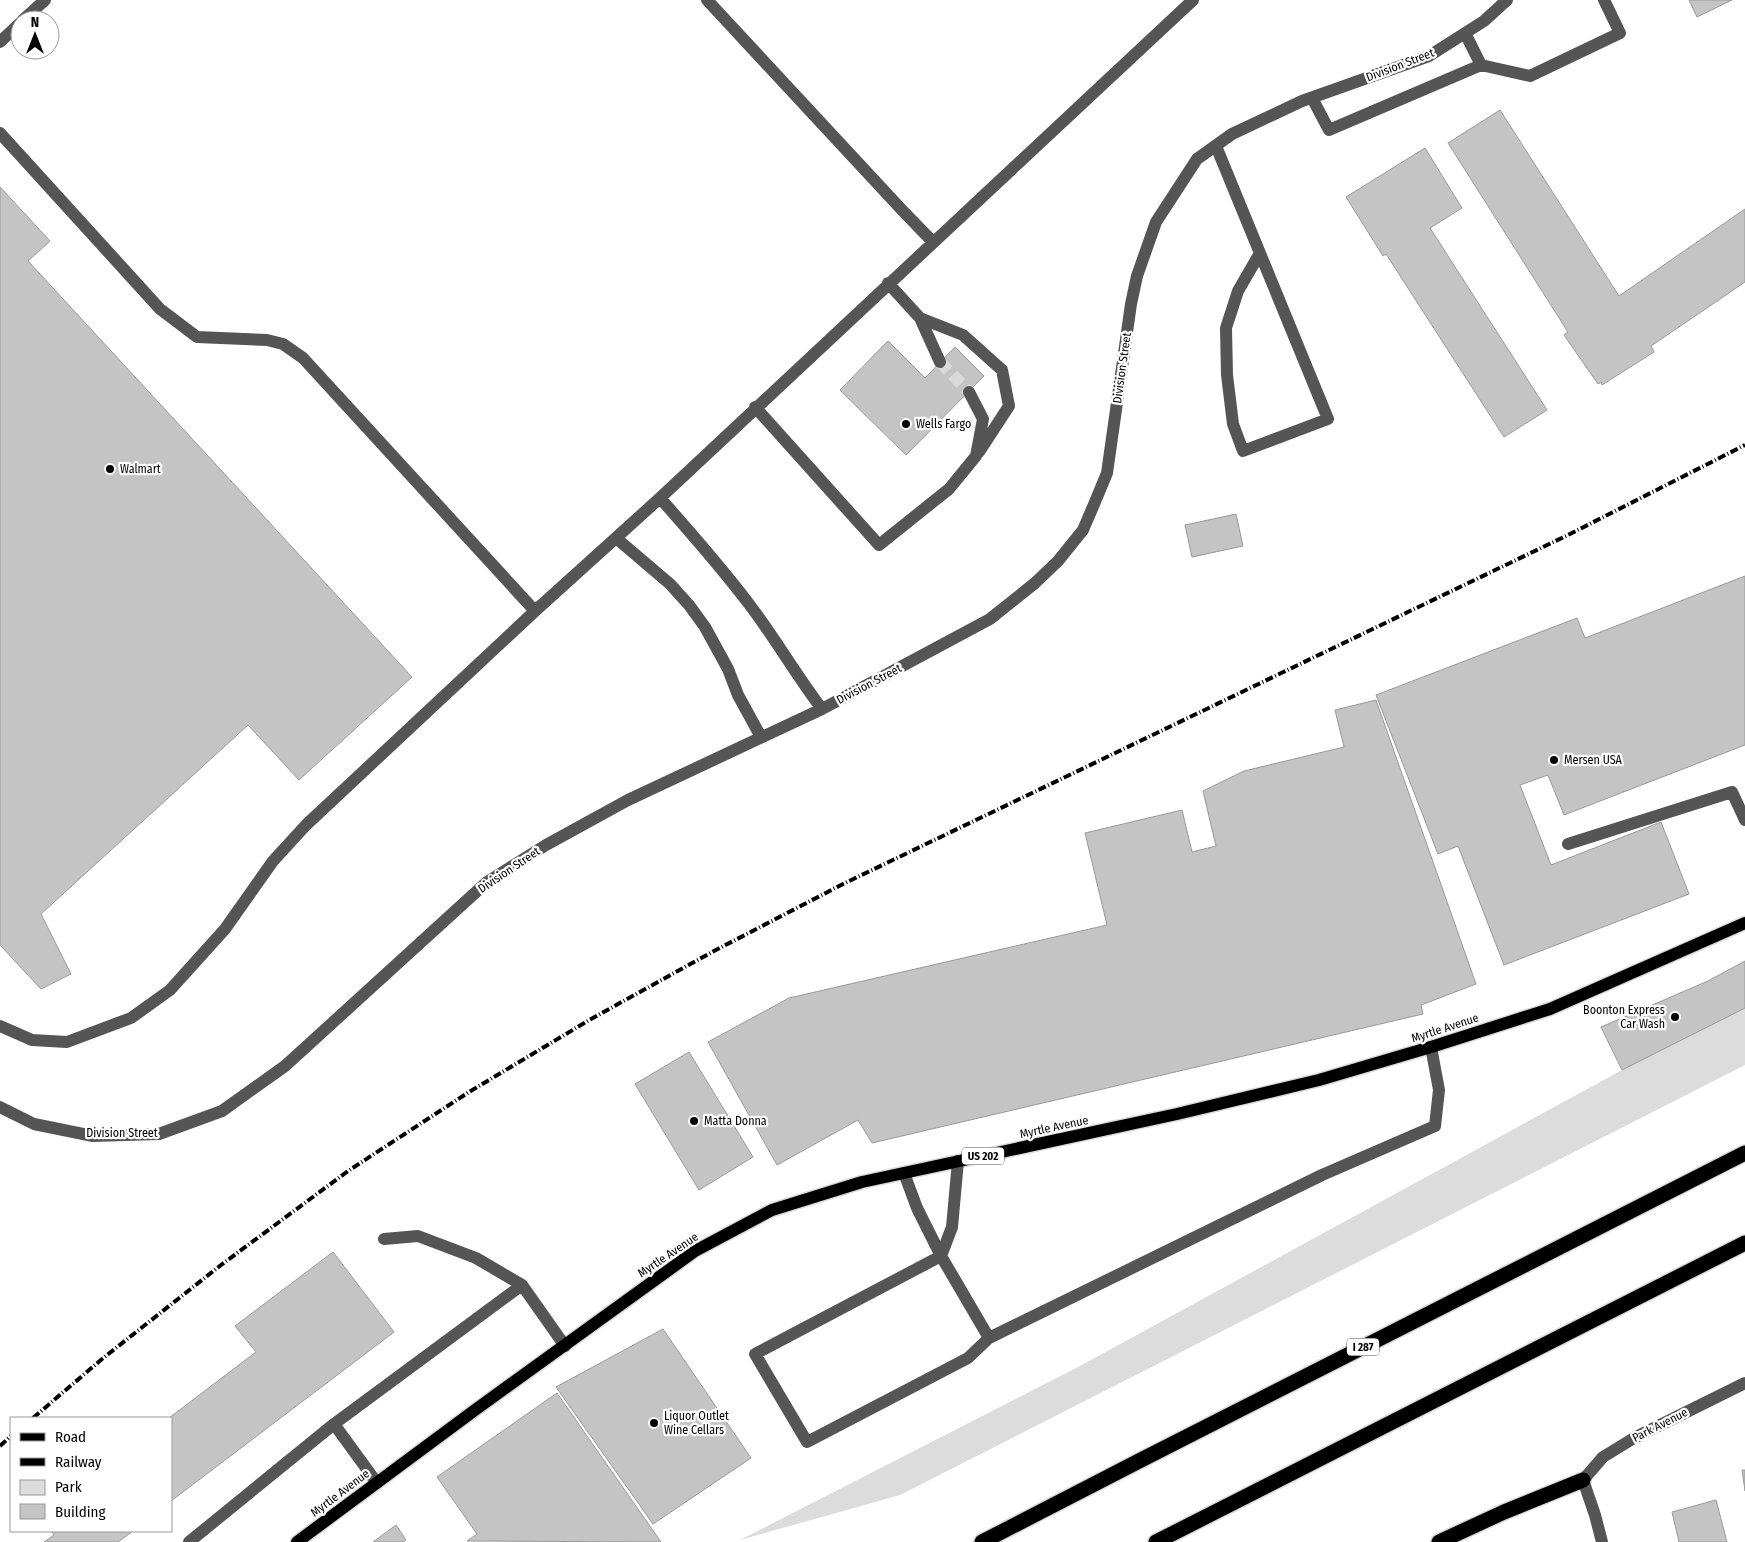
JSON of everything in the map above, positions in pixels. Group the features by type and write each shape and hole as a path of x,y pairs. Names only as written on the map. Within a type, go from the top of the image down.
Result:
{"highway":[{"name":"I 287","path":"982,1542 1138,1460 1745,1153"},
{"path":"1156,1542 1745,1243"},
{"path":"1439,1542 1504,1512 1583,1480"}],"main road":[{"name":"Myrtle Avenue","path":"297,1542 695,1251 772,1210 862,1182 904,1172 1177,1114 1319,1080 1430,1047 1550,1008 1745,923"}],"street":[{"path":"34,10 45,0"},
{"path":"706,0 933,242"},
{"path":"0,1026 32,1040 67,1042 131,1018 170,990 225,929 273,861 306,825 535,611 660,498 1193,0"},
{"name":"Division Street","path":"0,1108 34,1124 93,1136 159,1134 222,1111 285,1066 487,882 546,845 628,800 822,708 990,619 1035,583 1058,560 1083,530 1107,474 1131,304 1137,276 1156,222 1197,159 1232,134 1312,98 1429,56 1484,22 1507,0"},
{"path":"1312,98 1329,130 1481,65 1530,76 1620,33 1604,0"},
{"path":"0,42 10,32"},
{"path":"1466,33 1481,65"},
{"path":"0,133 160,309 183,328 197,337 266,340 283,344 303,358 535,611"},
{"path":"1216,146 1260,253 1328,419 1243,451 1233,424 1227,375 1226,328 1238,291 1260,253"},
{"path":"888,283 920,318 940,362"},
{"path":"756,407 879,545 949,489 976,456 1009,406 1002,370 963,334 920,318"},
{"path":"969,392 983,419 976,456"},
{"path":"660,498 694,536 750,605 797,676 822,708"},
{"path":"616,538 670,584 689,605 705,627 728,669 738,695 762,737"},
{"path":"1568,844 1732,792 1745,820"},
{"path":"958,1161 952,1227 941,1256 755,1354 807,1442 968,1358 989,1338 1322,1175 1435,1126 1439,1090 1430,1047"},
{"path":"904,1172 916,1208 941,1256 989,1338"},
{"path":"384,1238 418,1236 476,1258 522,1285 564,1346"},
{"path":"189,1542 334,1424 522,1285"},
{"name":"Park Avenue","path":"1583,1480 1603,1457 1634,1438 1745,1383"},
{"path":"334,1424 377,1483"},
{"path":"1583,1480 1596,1515 1602,1542"}],"green space":[{"path":"1745,1008 1745,1065 900,1495 740,1540 1080,1366 1622,1070"}],"building":[{"path":"1689,0 1732,0 1697,17"},
{"path":"1500,110 1619,296 1745,209 1745,282 1651,346 1654,352 1602,385 1601,382 1598,384 1564,335 1568,332 1448,143"},
{"path":"1425,148 1462,208 1430,228 1547,410 1504,437 1386,254 1383,256 1346,197"},
{"name":"Walmart","path":"0,187 50,241 28,261 412,677 299,780 248,725 41,914 71,974 41,989 0,945"},
{"name":"Wells Fargo","path":"888,341 925,378 955,347 984,376 906,455 840,390"},
{"path":"1236,514 1243,546 1192,557 1185,525"},
{"name":"Mersen USA","path":"1745,576 1745,745 1564,815 1548,775 1520,785 1551,865 1661,822 1689,894 1504,965 1458,846 1438,854 1376,695 1577,618 1585,638"},
{"path":"1376,700 1476,984 1421,1005 1423,1014 872,1143 858,1120 777,1165 708,1042 789,998 1107,925 1085,833 1182,810 1192,852 1216,846 1203,791 1244,771 1344,747 1335,710"},
{"name":"Boonton Express Car Wash","path":"1745,961 1745,1008 1622,1070 1601,1027 1708,981"},
{"name":"Matta Donna","path":"689,1052 753,1157 699,1190 635,1084"},
{"path":"333,1252 394,1332 172,1500 172,1417 170,1417 256,1352 235,1326"},
{"name":"Liquor Outlet Wine Cellars","path":"663,1329 751,1458 653,1524 556,1387"},
{"path":"557,1393 661,1542 467,1541 477,1534 437,1477"},
{"path":"1742,1470 1745,1470 1745,1491"},
{"path":"1716,1500 1727,1542 1679,1542 1672,1512"},
{"path":"396,1525 406,1540 403,1542 373,1542"},
{"path":"52,1532 132,1532 118,1542 44,1542 54,1535"}],"tunnel":[{"path":"940,362 969,392"}],"railway":[{"path":"34,1417 102,1359 221,1265 348,1171 469,1092 591,1019 714,951 843,884 1568,535 1745,445"},
{"path":"0,1446 10,1437"}],"place":[{"name":"Wells Fargo","path":"906,424"},
{"name":"Walmart","path":"110,469"},
{"name":"Mersen USA","path":"1554,760"},
{"name":"Boonton Express Car Wash","path":"1675,1017"},
{"name":"Matta Donna","path":"694,1121"},
{"name":"Liquor Outlet Wine Cellars","path":"654,1423"}]}
